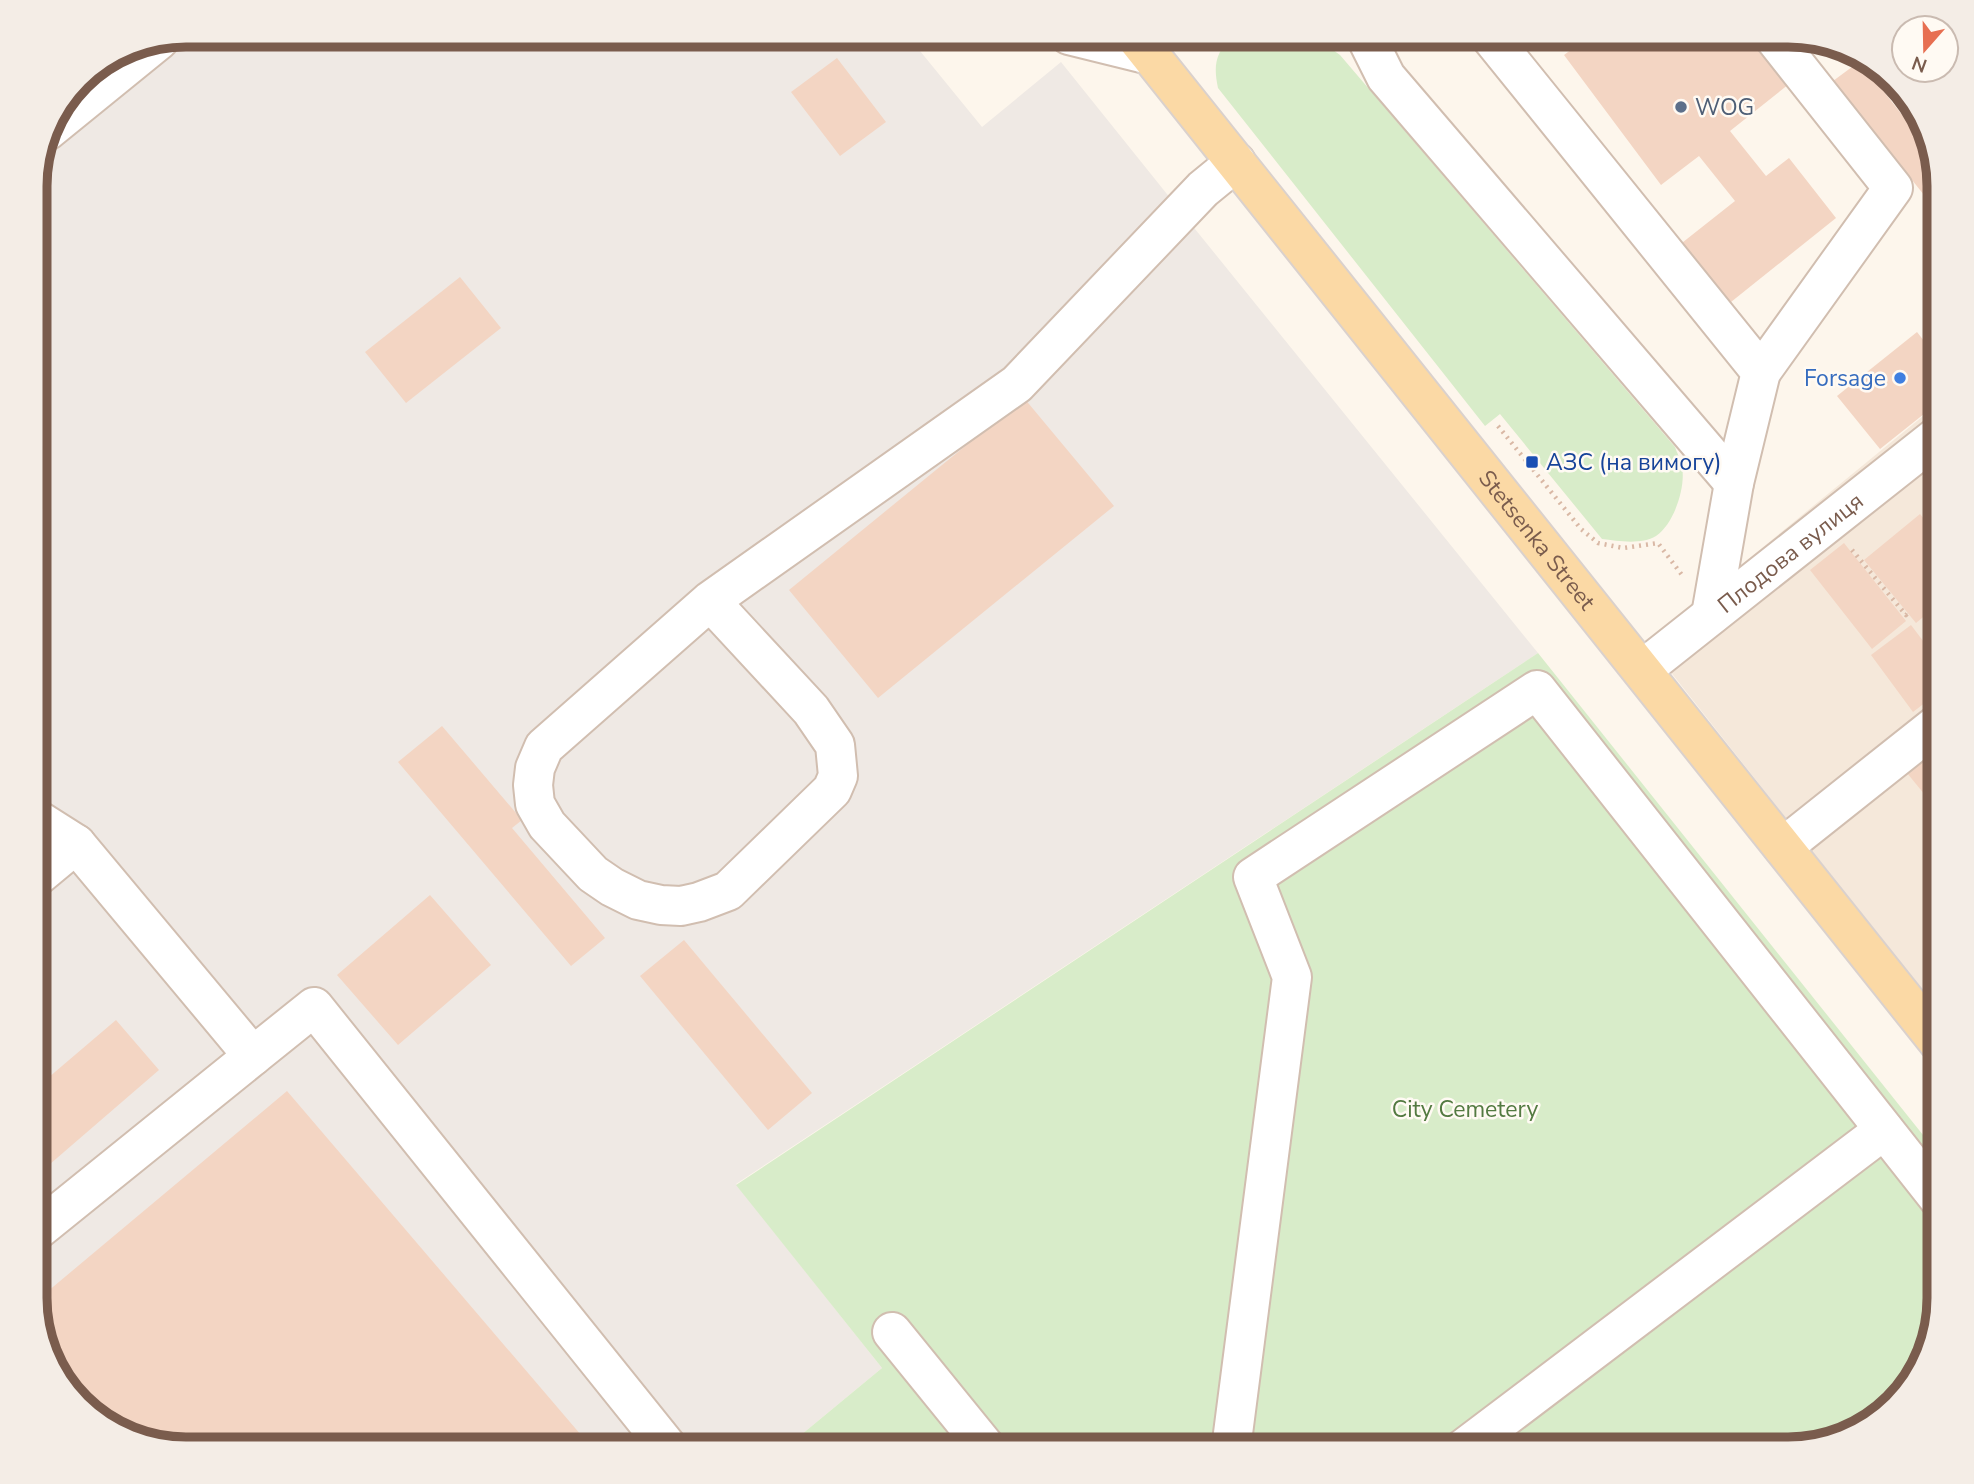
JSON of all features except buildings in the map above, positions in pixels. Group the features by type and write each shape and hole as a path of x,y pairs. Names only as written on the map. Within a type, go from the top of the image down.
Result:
{"main road":[{"name":"Stetsenka Street","path":"1144,47 1927,1028"}],"street":[{"path":"1371,47 1387,78 1734,483"},
{"path":"1499,47 1761,372"},
{"path":"1711,615 1734,483 1761,372 1893,188 1782,47"},
{"path":"68,114 139,56"},
{"path":"710,601 811,710 835,745 838,776 832,790 728,891 681,906 661,905 638,900 593,874 547,825 535,804 533,785 535,768 544,747 710,601 1017,384 1203,189 1236,162"},
{"name":"Плодова вулиця","path":"1642,670 1927,444"},
{"path":"1233,1437 1292,977 1253,877 1537,690 1927,1184"},
{"path":"1783,847 1927,733"},
{"path":"48,826 76,844 253,1056"},
{"path":"48,867 76,844"},
{"path":"48,1222 314,1007 659,1437"},
{"path":"1479,1437 1884,1130"},
{"path":"892,1332 977,1437"}],"path":[{"path":"1498,426 1581,529 1598,542 1623,548 1658,543 1711,615"},
{"path":"1829,522 1906,615 1908,613"}],"shaded area":[{"path":"177,48 917,48 982,127 1061,62 1538,653 736,1184 882,1368 799,1437 186,1437 150,1432 109,1413 82,1389 66,1367 55,1342 48,1307 48,168 58,133 71,109 95,82 117,66 142,55"},
{"path":"1927,413 1927,997 1647,642"}],"green space":[{"path":"1329,47 1340,55 1675,447 1682,467 1682,485 1673,514 1656,536 1637,541 1602,539 1500,414 1485,426 1218,88 1217,60 1222,48"},
{"name":"City Cemetery","path":"1538,653 1927,1140 1927,1298 1924,1325 1912,1359 1886,1396 1849,1422 1806,1436 799,1437 882,1368 736,1185"}],"place":[{"name":"WOG","path":"1681,107"},
{"name":"Forsage","path":"1900,378"},
{"name":"АЗС (на вимогу)","path":"1532,462"}]}
